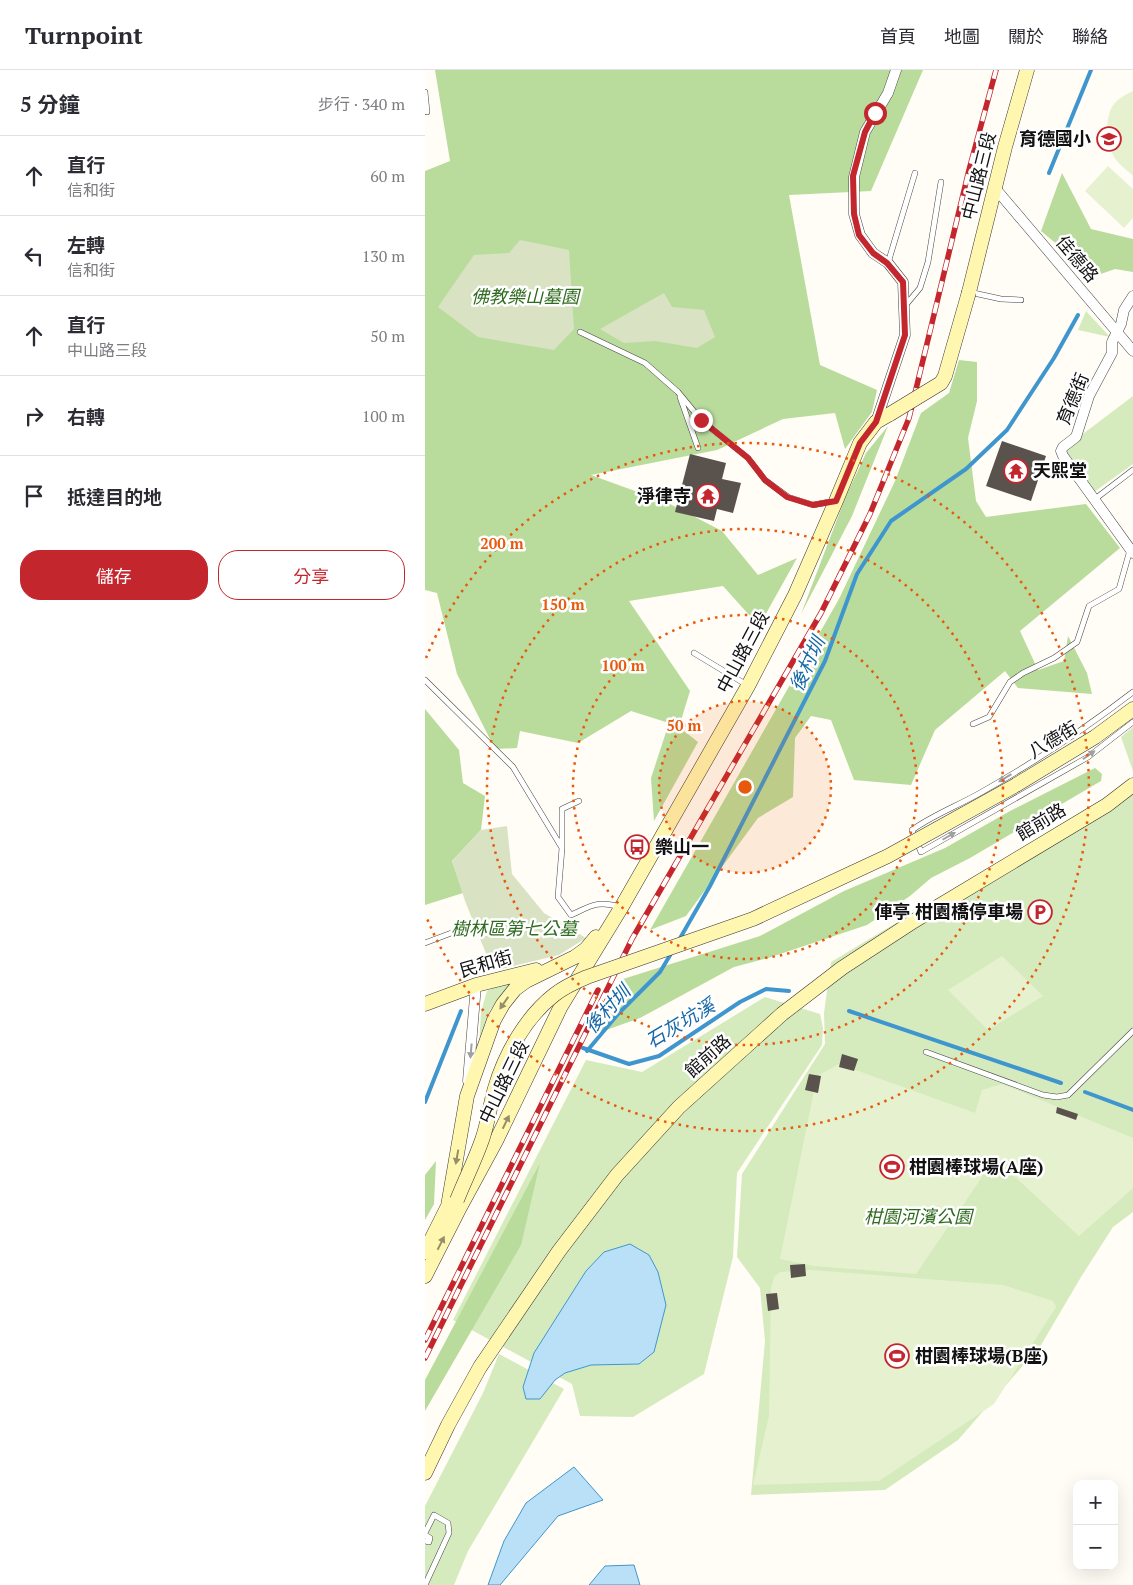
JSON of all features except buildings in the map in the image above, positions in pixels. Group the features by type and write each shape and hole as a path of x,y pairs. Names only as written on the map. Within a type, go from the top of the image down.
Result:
{"street":[{"path":"876,422 905,335 903,282 887,263 873,253 859,235 854,214 853,176 865,132 888,93 896,70"},
{"name":"中山路三段","path":"425,1252 496,1141 561,1006 621,908 748,686 795,595 860,443 876,422 941,384 969,292 1027,70"},
{"name":"佳德路","path":"995,188 1133,352"},
{"name":"育德街","path":"1132,549 1094,500 1061,451 1076,436 1089,396 1112,353 1113,342 1121,324 1124,310 1133,296"},
{"name":"八德街","path":"454,1206 483,1139 495,1088 503,1067 528,1024 543,1005 554,995 565,987 587,977 762,914 888,856 1016,785 1110,726 1133,708"},
{"name":"館前路","path":"425,1473 480,1366 559,1251 617,1175 679,1107 782,1014 842,968 914,921 1107,805 1133,785"},
{"name":"中山路三段","path":"425,1276 454,1206 467,1096 494,1020 503,1004 515,989 526,981 575,957 586,949 621,908"},
{"name":"民和街","path":"425,1004 476,985 558,964"},
{"path":"467,1096 476,985"}],"lane":[{"path":"425,92 427,112"},
{"path":"887,263 915,173"},
{"path":"904,307 920,288 927,262 941,182"},
{"path":"969,292 1001,299 1021,300"},
{"path":"580,332 645,363 678,392 701,420 748,458 765,480 787,497 813,505 836,501"},
{"path":"678,392 698,448"},
{"path":"1094,500 1133,470"},
{"path":"973,724 989,717 1010,682 1023,673 1054,658 1077,642 1089,606 1119,589 1132,549"},
{"path":"694,653 748,686"},
{"path":"425,680 513,767 562,848"},
{"path":"1133,692 1045,753 979,794 917,826 912,830 921,852 1088,756 1133,722"},
{"path":"579,801 562,809 562,848 558,897 571,915 593,905 605,903 621,908"},
{"path":"425,943 454,932"},
{"path":"926,1052 1043,1095 1068,1096 1133,1031"},
{"path":"425,1541 429,1542 431,1538 425,1534 433,1515 448,1523 450,1528 446,1539 428,1571 425,1585"}],"green space":[{"path":"435,70 923,70 871,191 789,195 820,365 877,390 872,412 845,449 835,413 783,419 717,450 591,475 668,503 722,531 758,575 797,558 759,626 723,586 629,601 690,691 679,727 698,742 654,821 651,778 669,723 631,711 578,743 520,731 517,748 495,749 457,674 437,593 425,590 425,171 450,161"},
{"path":"1133,91 1133,176 1120,165 1111,151 1107,123 1114,104 1123,96"},
{"path":"1108,166 1133,189 1133,218 1124,228 1085,191"},
{"path":"1062,173 1091,229 1133,239 1133,272 1115,269 1095,276 1041,231"},
{"name":"佛教樂山墓園","path":"520,240 569,250 574,329 554,350 478,337 438,307 474,255 509,253"},
{"name":"佛教樂山墓園","path":"664,293 672,307 704,310 715,337 697,348 655,341 624,343 600,329"},
{"path":"1086,311 1110,337 1078,330"},
{"path":"959,360 977,362 977,401 968,438 976,501 986,517 1086,504 1120,548 1020,631 1038,670 1064,661 1068,636 1087,673 1092,694 1018,688 1005,671 935,730 911,785 854,780 831,720 811,716 795,738 793,797 758,818 686,916 650,930 839,599 895,481 921,413 949,393"},
{"path":"1133,396 1133,464 1094,492 1066,455 1067,446"},
{"path":"888,426 852,516 801,614 846,496 866,453"},
{"path":"425,709 459,750 463,783 485,796 481,830 452,861 463,893 425,905"},
{"path":"1133,727 1133,771 1121,737"},
{"path":"1095,768 1102,774 1101,781 970,858 931,878 910,896 867,925 768,958 734,967 640,1018 595,1034 623,979 760,936 844,891 945,848 1010,811"},
{"name":"柑園河濱公園","path":"1133,781 1133,1212 1113,1227 1041,1345 958,1440 885,1490 751,1495 765,1341 760,1288 737,1257 742,1174 825,1044 824,1013 831,962"},
{"name":"樹林區第七公墓","path":"507,826 512,874 544,913 586,938 559,955 493,971 465,901 452,861 481,830"},
{"path":"1002,956 1043,996 988,1030 948,990"},
{"path":"514,979 490,1010 479,1049 481,1012 487,991"},
{"path":"765,997 820,1014 823,1028 822,1045 737,1173 733,1257 704,1374 633,1417 580,1416 572,1384 453,1320 586,1060 642,1072"},
{"name":"柑園棒球場(A座)","path":"839,1064 975,1113 982,1090 1002,1084 1133,1138 1133,1188 1079,1236 1012,1174 987,1157 982,1177 916,1274 814,1266 780,1259 817,1076"},
{"path":"436,1161 434,1204 425,1220 425,1175"},
{"path":"540,1163 521,1245 425,1411 425,1380"},
{"name":"柑園棒球場(B座)","path":"811,1270 1003,1285 1053,1301 1056,1307 994,1404 879,1481 753,1485 769,1416 771,1289 774,1277 780,1272"},
{"path":"499,1354 564,1389 468,1551 454,1585 425,1585 425,1506 483,1393"}],"water":[{"path":"630,1244 649,1255 658,1272 666,1305 654,1352 639,1364 591,1365 565,1373 555,1380 540,1399 526,1399 523,1387 534,1353 586,1271 604,1252"},
{"path":"574,1467 603,1500 558,1516 500,1585 488,1585 504,1541 526,1503"},
{"path":"634,1565 640,1585 589,1585 605,1566"}],"waterway":[{"name":"後村圳","path":"1049,173 1091,70"},
{"name":"後村圳","path":"679,940 710,886 825,661 857,574 891,521 966,469 1007,430 1054,358 1078,315"},
{"name":"後村圳","path":"587,1051 618,1014 660,972 672,952"},
{"name":"石灰坑溪","path":"583,1048 629,1064 659,1056 740,1002 766,989 789,991"},
{"name":"石灰坑溪","path":"425,1102 461,1011"},
{"name":"石灰坑溪","path":"849,1011 1061,1083"},
{"name":"石灰坑溪","path":"1085,1092 1133,1110"}],"railway":[{"path":"425,1358 632,939 821,613 870,514 909,418 969,170 996,70"},
{"path":"425,1340 598,990"}],"place":[{"name":"育德國小","path":"1109,139"},
{"name":"天熙堂","path":"1016,471"},
{"name":"淨律寺","path":"708,496"},
{"name":"樂山一","path":"637,847"},
{"name":"俥亭 柑園橋停車場","path":"1040,912"},
{"name":"柑園棒球場(A座)","path":"892,1167"},
{"name":"柑園棒球場(B座)","path":"897,1356"}],"route":[{"path":"701,420 748,458 765,480 787,497 813,505 836,501 860,443 876,422 905,335 903,282 887,263 873,253 859,235 854,214 853,176 865,132 875,113"}]}
